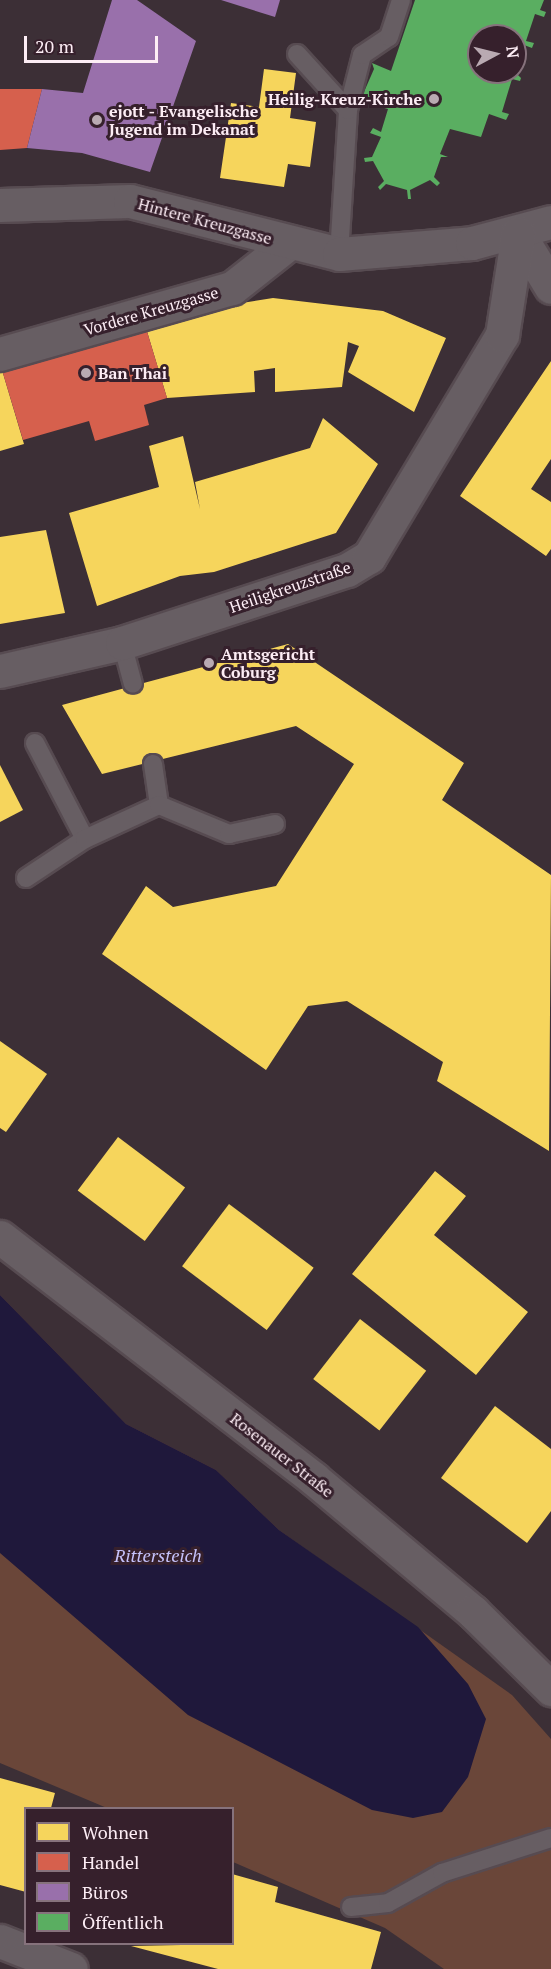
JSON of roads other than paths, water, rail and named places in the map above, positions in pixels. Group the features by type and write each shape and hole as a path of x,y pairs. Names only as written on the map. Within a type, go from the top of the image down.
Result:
{"street":[{"name":"Hintere Kreuzgasse","path":"0,205 130,201 288,244 339,254 469,244 518,233 551,222"},
{"path":"518,233 551,287"},
{"name":"Heiligkreuzstraße","path":"0,671 122,643 347,570 369,556 502,335 518,233"},
{"name":"Vordere Kreuzgasse","path":"0,354 232,288 288,244"},
{"name":"Rosenauer Straße","path":"0,1237 314,1479 473,1612 551,1689"},
{"path":"0,1941 71,1969"}],"lane":[{"path":"339,254 348,110 362,55 389,37 401,0"},
{"path":"297,54 348,110"},
{"path":"122,643 134,684"},
{"path":"35,743 85,839"},
{"path":"153,764 159,805"},
{"path":"26,878 85,839 159,805 229,834 275,824"},
{"path":"351,1907 388,1902 442,1873 551,1838"}],"water":[{"name":"Rittersteich","path":"0,1295 126,1424 216,1470 279,1530 418,1627 468,1684 486,1719 468,1777 442,1812 413,1818 372,1810 188,1715 0,1553"}],"place":[{"name":"Heilig-Kreuz-Kirche","path":"434,99"},
{"name":"ejott - Evangelische Jugend im Dekanat","path":"97,120"},
{"name":"Ban Thai","path":"86,373"},
{"name":"Amtsgericht Coburg","path":"209,663"}]}
